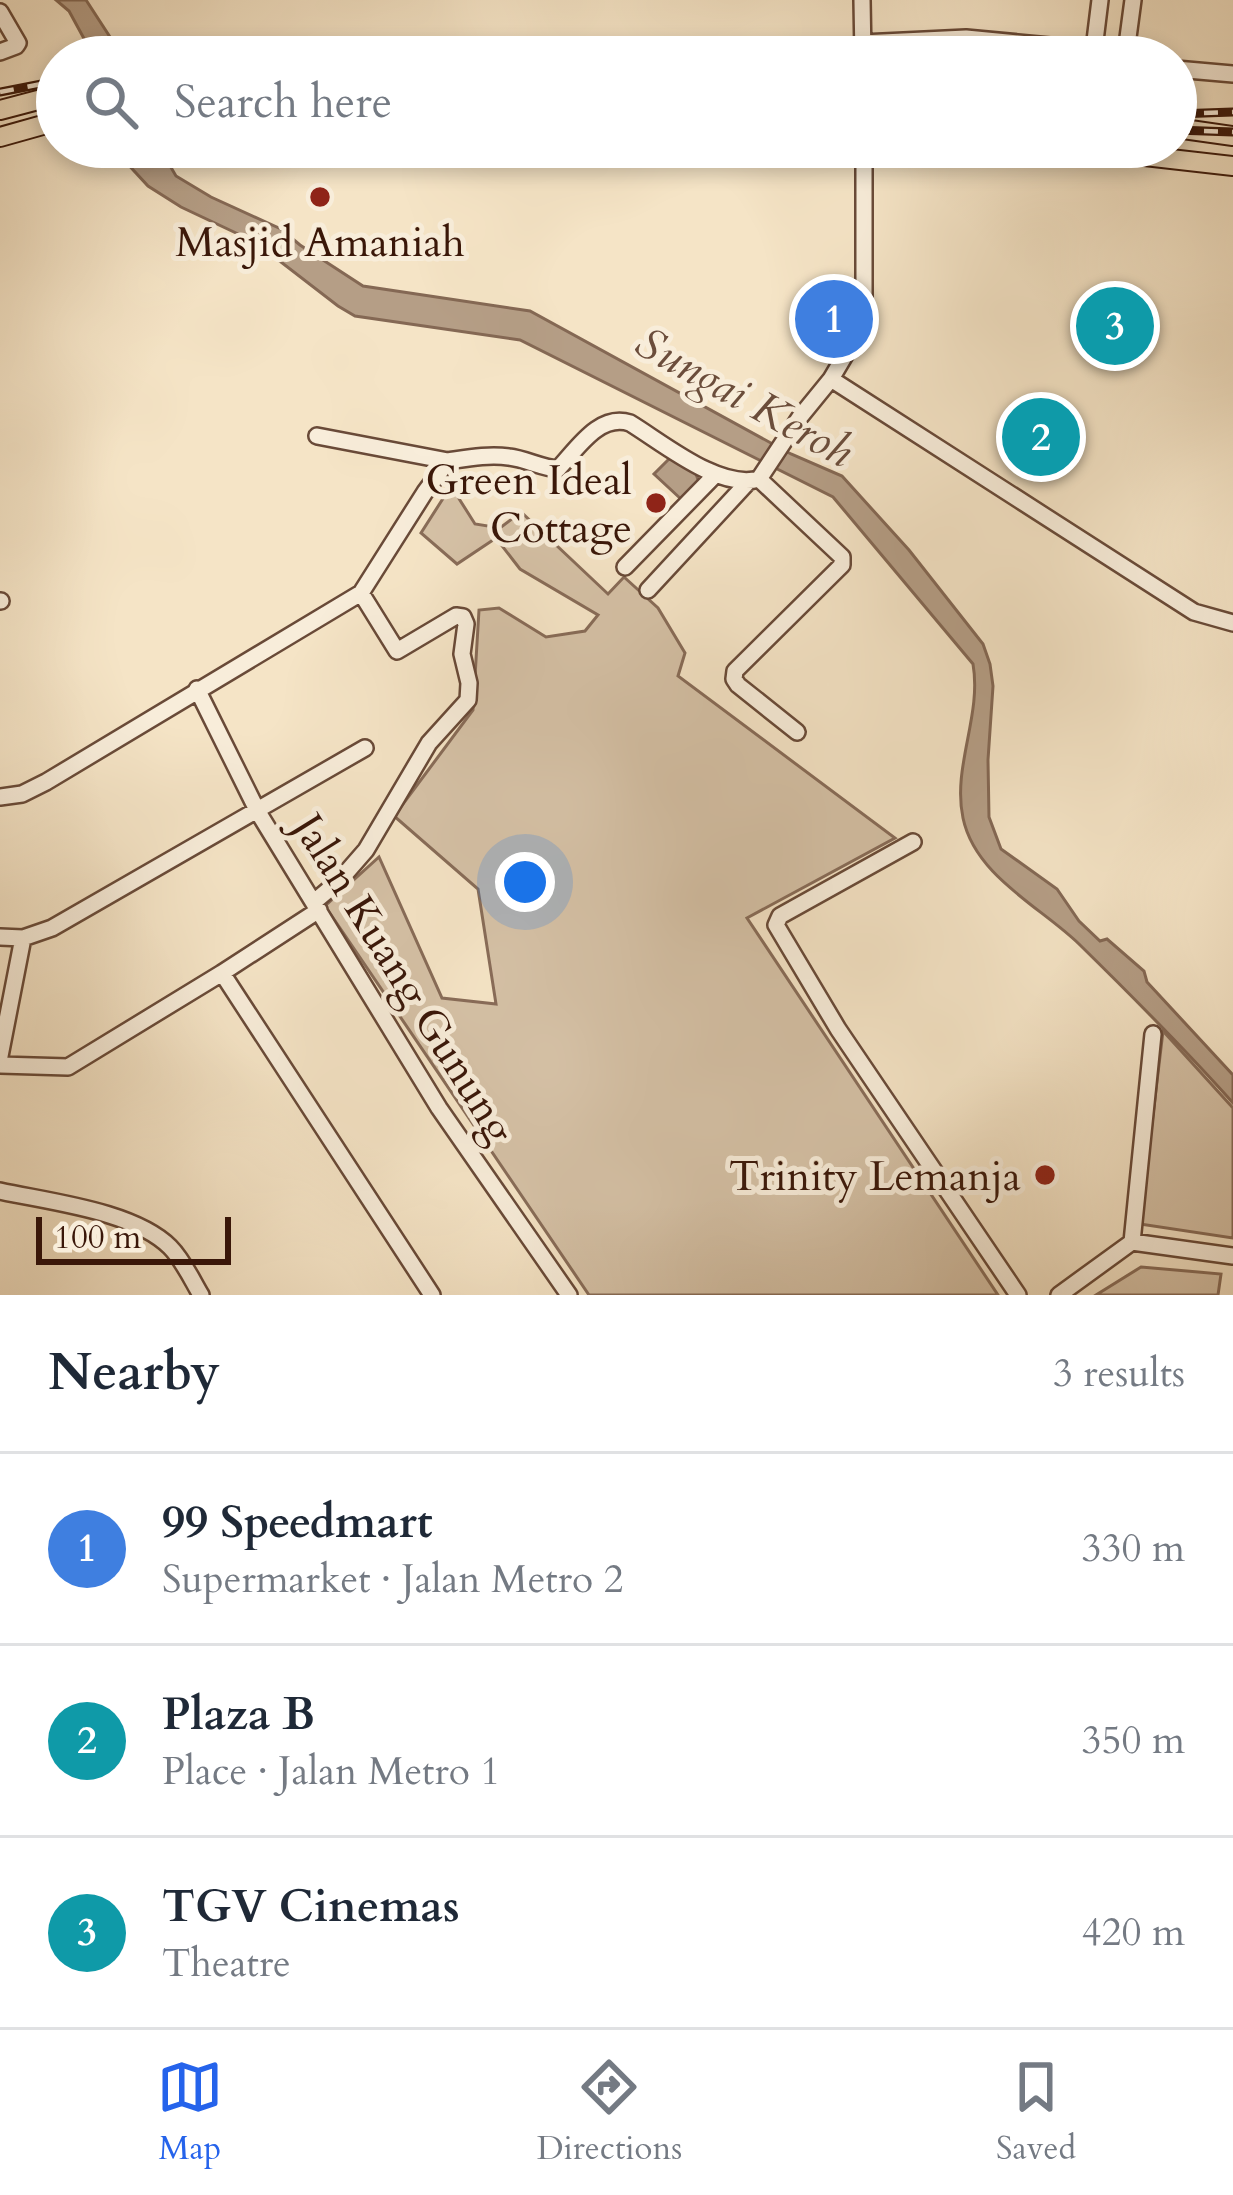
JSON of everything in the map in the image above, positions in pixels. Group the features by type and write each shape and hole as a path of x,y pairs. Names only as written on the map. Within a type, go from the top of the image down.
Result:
{"main road":[{"path":"0,110 36,101"},
{"path":"0,137 36,127"},
{"path":"1197,131 1233,136"},
{"path":"1197,162 1233,166"}],"street":[{"path":"862,0 863,36"},
{"path":"1096,36 1100,0"},
{"path":"1128,36 1133,0"},
{"path":"0,12 18,43 0,52"},
{"path":"1197,71 1233,74"},
{"path":"648,590 757,478 831,380 854,340 864,299 864,168"},
{"path":"831,380 1194,613 1233,623"},
{"path":"317,436 448,461 508,456 550,470 558,469 603,423 618,419 715,475 757,478 842,556 736,671 738,685 797,732"},
{"path":"0,797 22,794 46,782 361,593 448,461"},
{"path":"625,567 715,475"},
{"path":"23,938 0,1060 68,1067 222,974 316,906 366,850 429,743 468,700 463,617 456,616 397,651 361,593"},
{"name":"Jalan Kuang Gunung","path":"197,689 258,812 439,1108 569,1295"},
{"path":"0,937 23,938 52,928 365,748"},
{"path":"913,842 780,916 776,926 838,1028 1018,1295"},
{"path":"222,974 432,1295"},
{"path":"1132,1242 1154,1034"},
{"path":"0,1191 128,1220 173,1250 202,1295"},
{"path":"1059,1295 1132,1242 1233,1256"}],"shaded area":[{"path":"56,0 86,0 109,36 83,36 69,11"},
{"path":"131,168 171,168 176,176 211,197 281,229 363,286 530,311 791,454 842,476 909,550 983,644 993,686 989,817 1001,849 1057,889 1100,941 1107,939 1144,971 1147,982 1233,1075 1233,1103 1079,944 1011,889 981,857 970,839 961,799 974,703 973,664 833,497 520,340 355,316 255,242 148,186"},
{"path":"671,457 694,469 699,482 682,500 654,474"},
{"path":"451,486 475,524 500,528 521,512 608,594 624,577 658,608 685,653 678,676 895,838 747,918 998,1295 589,1295 325,906 379,857 442,998 496,1004 478,889 394,816 473,710 479,610 499,608 546,637 585,631 598,615 520,569 496,538 457,564 421,533"},
{"path":"1163,1031 1233,1108 1233,1238 1140,1224"},
{"path":"1141,1267 1221,1274 1218,1295 1096,1295"}],"railway":[{"path":"0,92 36,85"},
{"path":"1197,113 1233,112"},
{"path":"1197,131 1233,132"}],"place":[{"name":"Masjid Amaniah","path":"320,197"},
{"name":"99 Speedmart","path":"834,319"},
{"name":"TGV Cinemas","path":"1115,326"},
{"name":"Plaza B","path":"1041,437"},
{"name":"Green Ideal Cottage","path":"656,503"},
{"name":"Trinity Lemanja","path":"1045,1175"}],"water label":[{"name":"Sungai Keroh","path":"745,396"}]}
